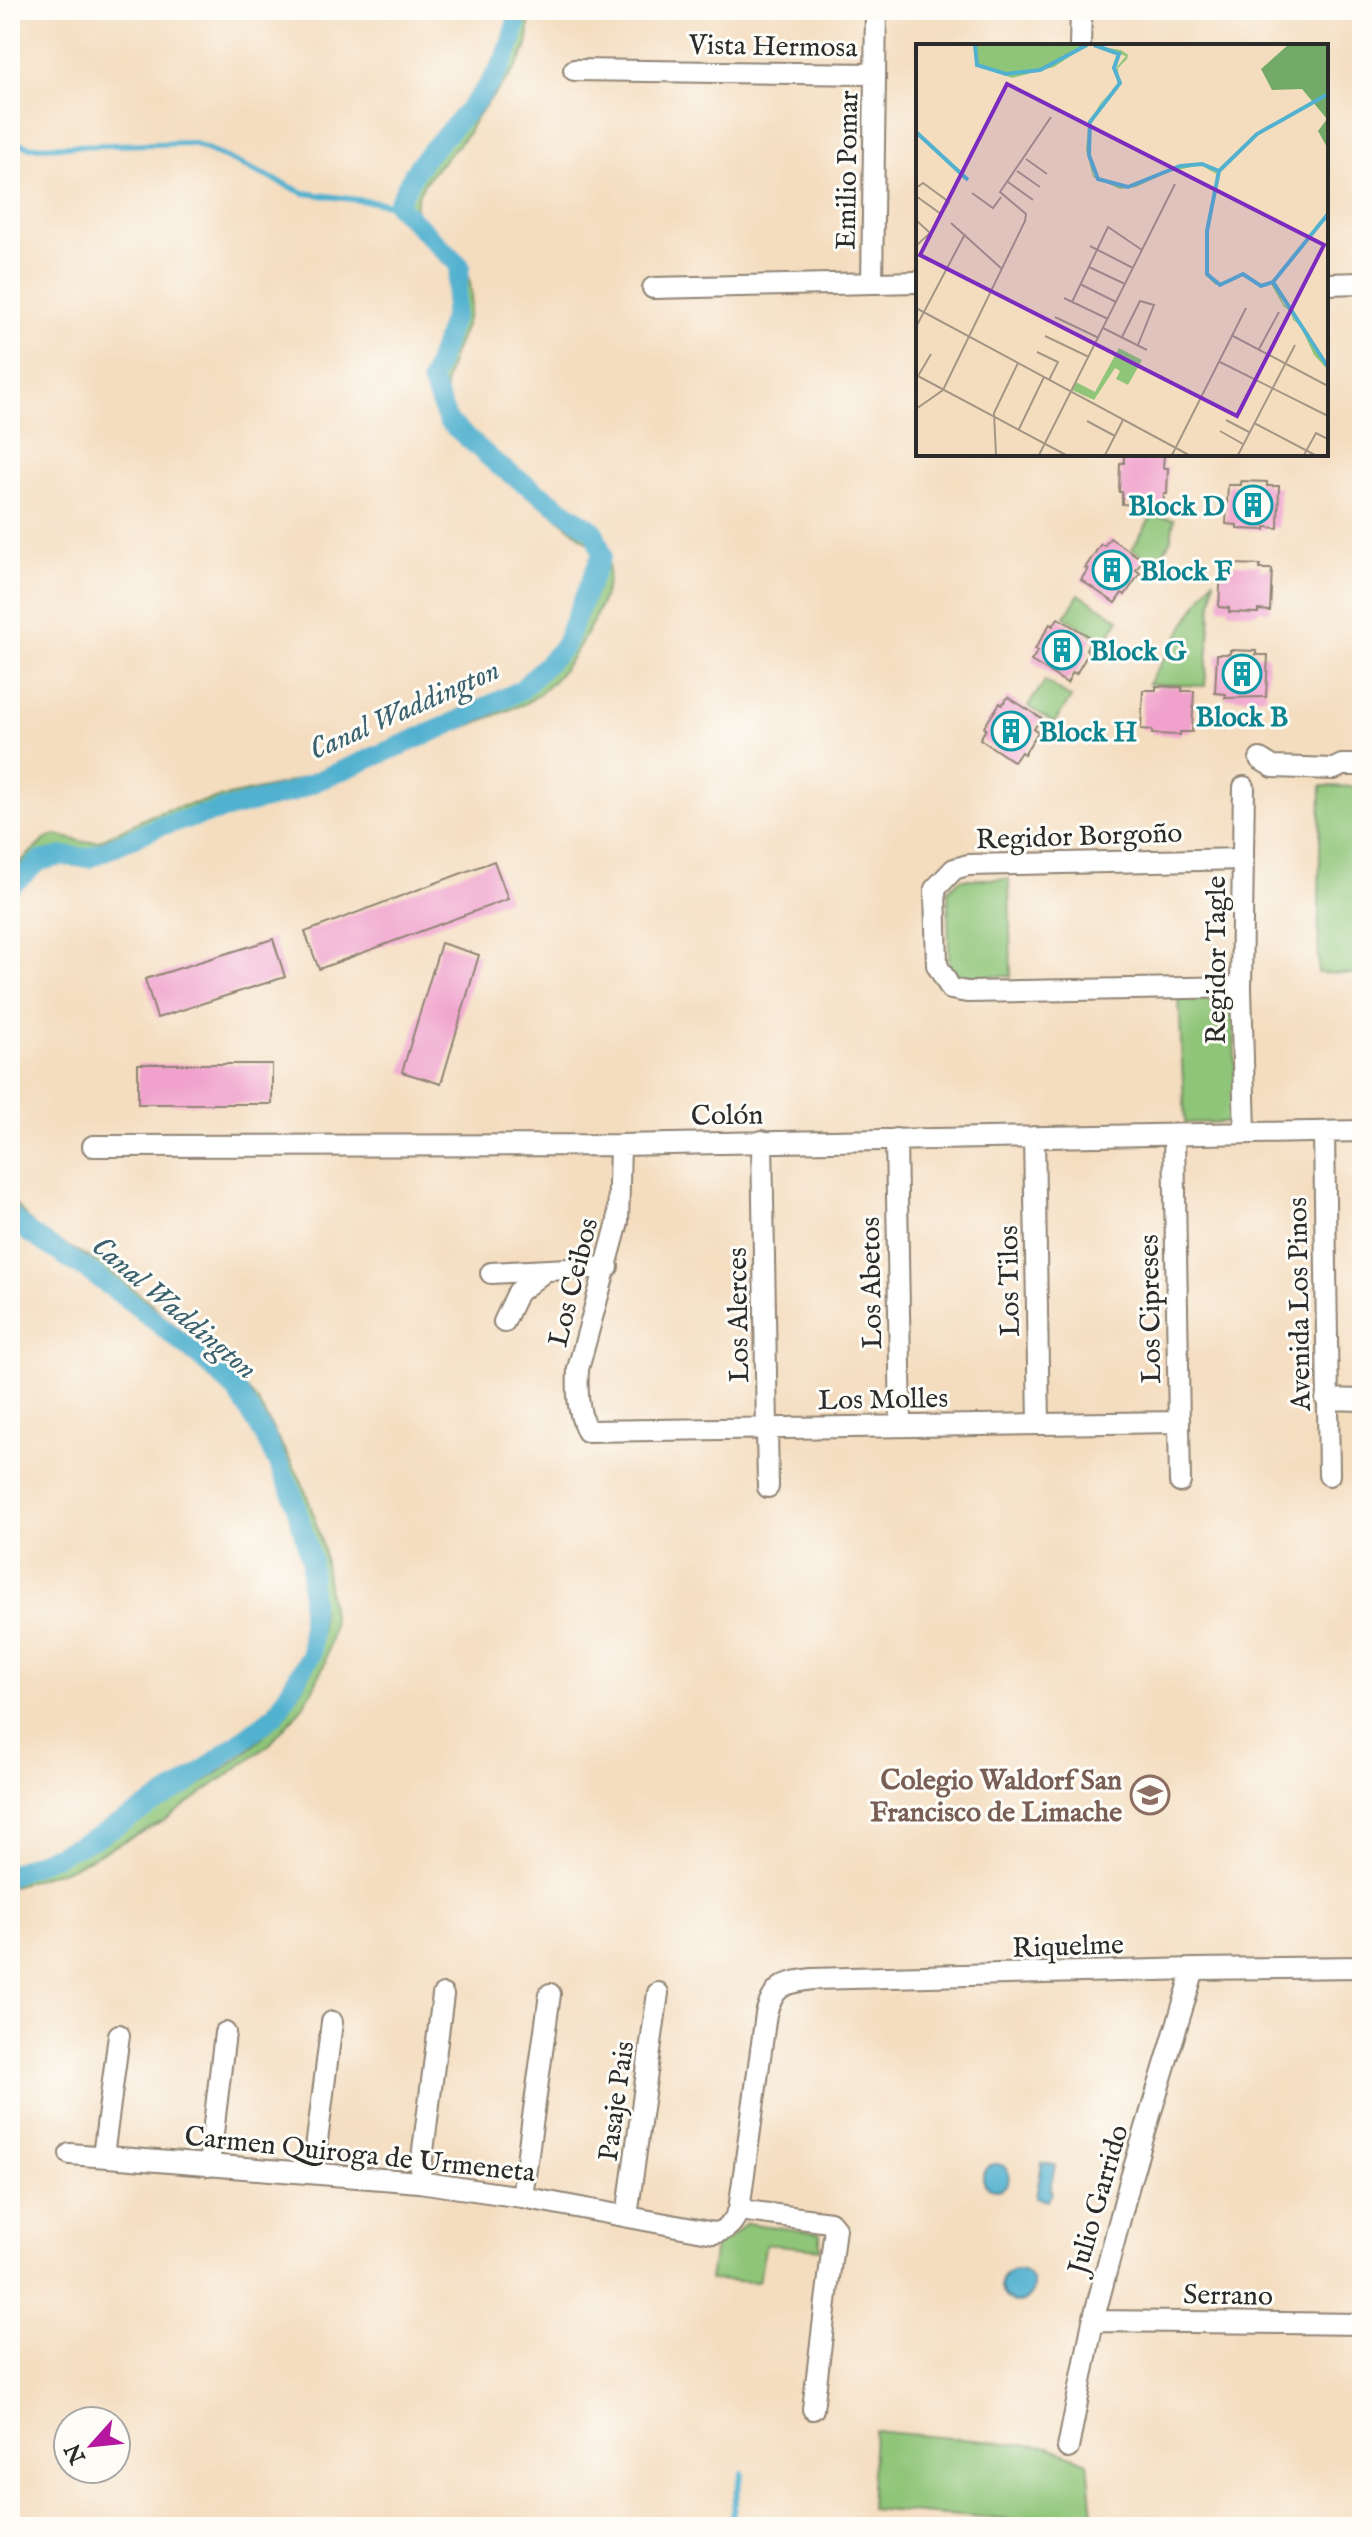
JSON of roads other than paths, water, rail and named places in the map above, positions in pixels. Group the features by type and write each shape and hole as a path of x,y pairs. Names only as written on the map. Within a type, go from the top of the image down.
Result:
{"street":[{"name":"Emilio Pomar","path":"872,282 876,10"},
{"path":"1080,44 1081,10"},
{"name":"Vista Hermosa","path":"574,70 875,74"},
{"path":"653,288 916,282"},
{"path":"1328,284 1362,283"},
{"path":"1260,759 1273,767 1334,769 1342,765 1362,765"},
{"name":"Regidor Tagle","path":"1244,787 1241,987 1245,1133"},
{"name":"Regidor Borgoño","path":"1241,987 967,992 951,989 937,965 935,889 954,869 968,865 1243,859"},
{"name":"Colón","path":"93,1146 620,1145 1362,1131"},
{"name":"Avenida Los Pinos","path":"1324,1132 1329,1475"},
{"name":"Los Cipreses","path":"1174,1135 1180,1482"},
{"name":"Los Tilos","path":"1034,1137 1039,1424"},
{"name":"Los Abetos","path":"896,1139 901,1426"},
{"name":"Los Alerces","path":"762,1141 768,1487"},
{"name":"Los Ceibos","path":"587,1431 580,1416 578,1369 618,1222 620,1145"},
{"path":"491,1273 608,1267"},
{"path":"504,1322 518,1292 545,1271"},
{"path":"1326,1399 1362,1400"},
{"name":"Los Molles","path":"587,1431 1179,1422"},
{"name":"Riquelme","path":"739,2210 766,2014 778,1988 812,1979 1362,1967"},
{"name":"Julio Garrido","path":"1068,2448 1093,2321 1130,2181 1194,1969"},
{"name":"Pasaje Pais","path":"627,2216 658,1993"},
{"path":"522,2197 550,1994"},
{"path":"419,2182 443,1995"},
{"path":"313,2173 332,2022"},
{"path":"209,2166 225,2033"},
{"path":"103,2156 119,2035"},
{"name":"Carmen Quiroga de Urmeneta","path":"70,2154 419,2182 522,2197 714,2233 724,2231 733,2223 739,2210"},
{"path":"739,2210 830,2222 835,2228 813,2409"},
{"name":"Serrano","path":"1093,2321 1362,2324"}],"water":[{"path":"1042,2163 1055,2165 1050,2189 1052,2193 1048,2200 1036,2197"},
{"path":"996,2164 1005,2168 1009,2177 1005,2186 996,2190 987,2186 983,2177 987,2168"},
{"path":"1017,2270 1028,2275 1033,2286 1028,2297 1017,2302 1006,2297 1001,2286 1006,2275"}],"waterway":[{"name":"Canal Waddington","path":"10,886 40,861 63,856 89,858 160,826 289,793 444,727 521,690 564,646 602,554 594,531 499,466 448,421 431,381 453,318 460,266 397,205 418,166 496,73 507,54 517,10"},
{"path":"10,140 30,147 193,143 304,193 397,205"},
{"name":"Canal Waddington","path":"10,1215 29,1233 135,1305 237,1391 265,1437 292,1492 311,1560 311,1654 276,1714 185,1785 95,1838 10,1875"},
{"path":"729,2527 742,2473"}],"place":[{"name":"Block D","path":"1253,505"},
{"name":"Block F","path":"1112,570"},
{"name":"Block G","path":"1062,650"},
{"name":"Block B","path":"1242,674"},
{"name":"Block H","path":"1011,731"},
{"name":"Colegio Waldorf San Francisco de Limache","path":"1150,1795"}]}
